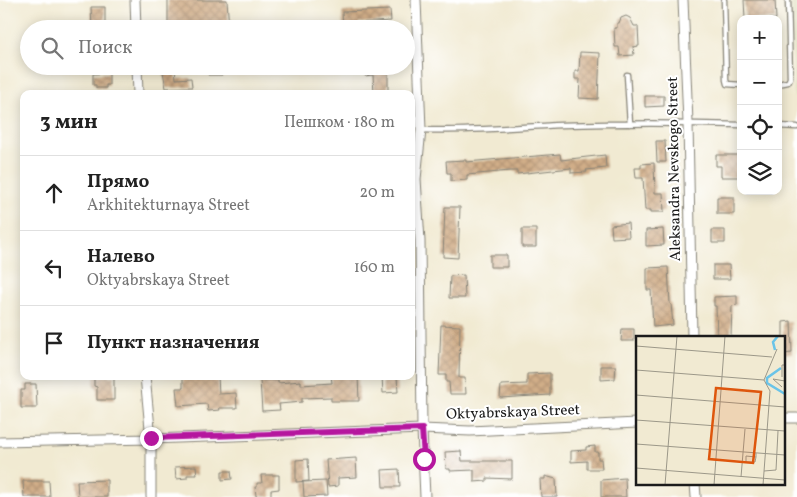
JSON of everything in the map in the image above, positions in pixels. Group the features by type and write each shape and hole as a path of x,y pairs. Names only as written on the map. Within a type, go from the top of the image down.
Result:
{"street":[{"path":"135,0 136,20"},
{"path":"416,0 421,130 416,178 420,240 422,429 425,497"},
{"name":"Aleksandra Nevskogo Street","path":"683,0 688,123 692,336"},
{"path":"137,75 138,90"},
{"path":"145,380 151,438 151,497"},
{"path":"784,418 797,418"},
{"name":"Oktyabrskaya Street","path":"0,442 422,429 470,431 636,423"},
{"path":"695,484 696,497"}],"lane":[{"path":"724,0 726,80 730,86 737,85"},
{"path":"782,83 788,82 790,78 788,0"},
{"path":"627,75 630,124"},
{"path":"421,130 449,131 562,125 688,123 737,125"},
{"path":"782,126 797,127"}],"shaded area":[{"path":"791,0 797,0 797,97 794,97"}],"building":[{"path":"168,0 227,0 228,20 168,20"},
{"path":"744,0 775,0 776,15 745,15"},
{"path":"91,7 105,7 105,20 92,20"},
{"path":"390,10 391,20 342,20 342,12"},
{"path":"626,16 630,18 634,26 638,26 639,46 633,47 634,55 620,56 619,47 615,47 614,28 617,28 617,23 619,23 621,18"},
{"path":"580,52 600,53 598,99 579,98 580,79 575,79 575,71 579,71"},
{"path":"93,75 109,75 109,85 106,85 106,88 96,88 96,85 93,85"},
{"path":"164,75 176,75 176,79 191,78 192,87 166,88"},
{"path":"373,75 388,75 388,90 374,90"},
{"path":"645,96 664,96 664,106 645,107"},
{"path":"656,141 665,141 666,162 657,162"},
{"path":"560,154 561,160 605,155 606,168 571,173 571,168 517,174 517,171 510,171 467,175 467,180 451,181 451,173 447,173 446,161 466,160 466,162"},
{"path":"716,155 737,155 737,177 721,177 721,166 716,166"},
{"path":"654,163 655,193 663,193 664,212 645,210 643,178 636,178 635,168 641,168 641,164"},
{"path":"717,197 734,197 734,214 717,214"},
{"path":"445,207 460,207 458,258 443,257"},
{"path":"628,223 629,237 612,238 611,225"},
{"path":"522,229 536,229 536,247 522,247"},
{"path":"663,229 664,245 646,246 646,230"},
{"path":"712,230 725,230 725,243 712,243"},
{"path":"490,255 507,255 507,267 490,267"},
{"path":"713,265 729,265 730,279 713,279"},
{"path":"668,267 673,325 653,327 651,290 647,290 647,268"},
{"path":"464,275 465,298 449,298 450,276"},
{"path":"737,296 737,305 732,306 731,336 717,336 714,297"},
{"path":"791,321 792,353 784,354 783,322"},
{"path":"441,325 460,326 459,378 465,378 466,394 450,394 446,375 439,375"},
{"path":"622,329 634,329 634,341 621,341"},
{"path":"601,366 616,366 615,379 601,380"},
{"path":"550,373 550,395 500,398 501,385 527,384 527,374"},
{"path":"94,380 114,380 114,400 97,400 97,387 94,386"},
{"path":"183,380 218,380 219,394 236,393 237,408 219,408 220,410 208,411 207,404 178,406 176,388 183,388"},
{"path":"260,380 278,380 278,383 301,381 301,385 332,383 332,380 358,380 359,401 331,401 331,397 302,398 302,402 279,404 280,410 262,411"},
{"path":"382,380 397,380 398,392 383,393"},
{"path":"25,384 36,384 37,408 21,408 21,390 25,390"},
{"path":"595,446 595,452 598,452 598,459 601,459 602,469 587,469 587,461 571,462 571,451 586,450 586,447"},
{"path":"461,451 462,461 512,461 512,479 487,478 487,481 474,482 474,470 450,471 450,469 446,469 445,452"},
{"path":"356,458 357,477 338,478 338,486 328,487 326,460"},
{"path":"308,459 309,481 296,482 296,460"},
{"path":"196,466 197,475 187,475 187,478 176,479 175,467"},
{"path":"399,469 400,487 383,487 382,470"},
{"path":"222,471 231,471 232,479 222,480"},
{"path":"261,475 279,475 279,489 271,490 271,497 256,496 255,487 257,487 257,483 262,483"},
{"path":"545,476 556,479 557,497 541,497 540,479 545,479"},
{"path":"625,478 626,497 601,497 601,480"},
{"path":"107,480 107,497 78,497 77,481"},
{"path":"23,481 49,481 50,497 24,497"},
{"path":"326,481 327,496 304,497 303,482"}],"route":[{"path":"151,438 422,429 424,459"}]}
